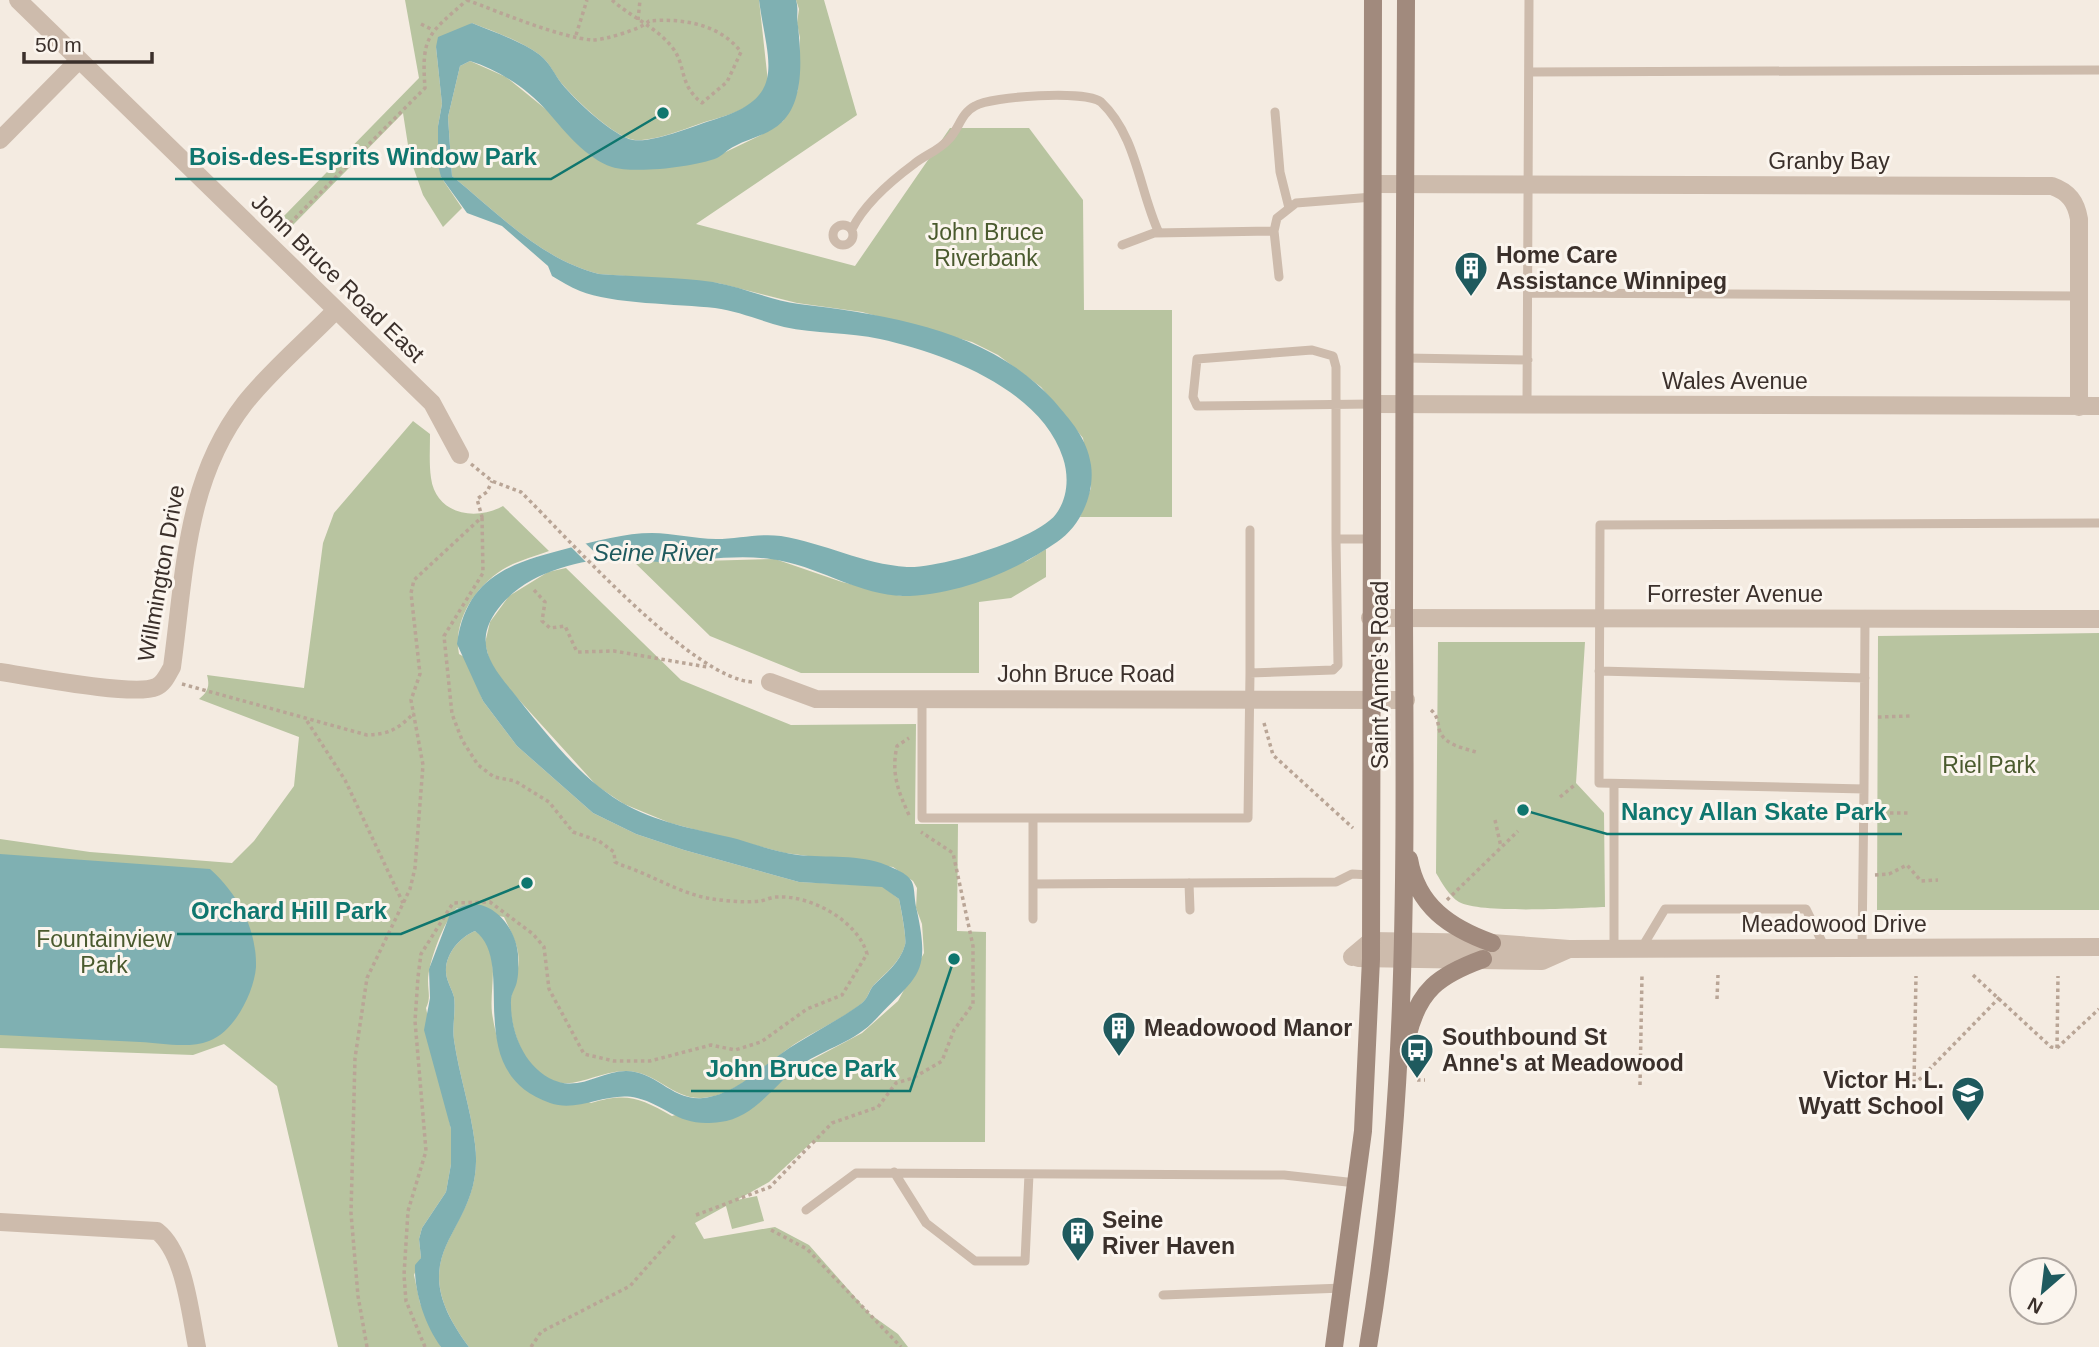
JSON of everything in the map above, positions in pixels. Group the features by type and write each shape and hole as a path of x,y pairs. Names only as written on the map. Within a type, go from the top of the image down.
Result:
{"main road":[{"name":"Saint Anne's Road","path":"1334,1347 1363,1131 1371,950 1373,0"},
{"name":"Saint Anne's Road","path":"1368,1347 1387,1212 1399,1072 1405,951 1402,867 1405,836 1406,700 1406,0"},
{"path":"1373,191 1406,191"},
{"path":"1399,1072 1411,1021 1429,988 1488,951 1447,922 1422,896 1411,870 1405,836"}],"street":[{"name":"John Bruce Road East","path":"18,0 432,403 460,455"},
{"path":"0,140 79,60"},
{"name":"Granby Bay","path":"1406,191 1530,185 2052,186 2069,194 2077,211 2080,407"},
{"name":"Willmington Drive","path":"0,672 126,689 155,688 165,679 172,667 194,512 207,464 246,401 335,311"},
{"name":"Wales Avenue","path":"1371,404 2099,406"},
{"name":"Forrester Avenue","path":"1370,618 2099,619"},
{"name":"John Bruce Road","path":"770,682 816,699 1406,700"},
{"name":"Meadowood Drive","path":"1371,950 1488,951 1542,961 1569,950 2099,947"},
{"path":"0,1222 157,1231 167,1239 176,1253 197,1347"}],"lane":[{"path":"1527,404 1529,0"},
{"path":"1530,72 2099,69"},
{"path":"852,229 873,201 914,164 951,138 971,108 991,101 1066,95 1096,99 1115,118 1126,139 1159,233"},
{"path":"1275,112 1280,173 1289,208"},
{"path":"1279,277 1274,231 1277,218 1296,203 1373,191"},
{"path":"1122,244 1159,233 1274,231"},
{"path":"1529,293 2079,296"},
{"path":"1250,673 1333,670 1338,665 1335,404 1336,368 1333,356 1325,352 1197,359 1192,397 1197,406 1335,404 1371,404"},
{"path":"1405,358 1528,360"},
{"path":"1864,789 1599,783 1600,525 2099,523"},
{"path":"922,699 922,818 1248,818 1253,699 1250,673 1250,530"},
{"path":"1336,538 1371,539"},
{"path":"1862,947 1865,619"},
{"path":"1599,671 1864,678"},
{"path":"1614,784 1614,949"},
{"path":"1033,818 1033,919"},
{"path":"1033,884 1336,881 1352,874 1371,874"},
{"path":"1189,883 1190,910"},
{"path":"1641,949 1665,909 1806,909 1825,948"},
{"path":"806,1210 856,1174 894,1172 1284,1175 1356,1183"},
{"path":"894,1172 926,1223 975,1261 1025,1261 1029,1174"},
{"path":"1163,1295 1343,1288"}],"path":[{"path":"268,244 425,88 423,54 433,30 467,0 594,40 645,26 649,20 666,19 711,29 736,44 741,52 736,68 727,82 702,103 689,92 674,49 657,32 645,26 612,0"},
{"path":"576,35 587,0"},
{"path":"638,20 640,0"},
{"path":"421,24 433,30"},
{"path":"460,455 492,481 521,492 651,620 709,667 740,682 770,682"},
{"path":"425,1347 405,1301 404,1275 408,1211 426,1151 415,1021 421,954 453,903 490,902 533,934 544,947 549,989 572,1035 584,1054 605,1060 650,1061 711,1045 735,1050 761,1042 807,1009 842,995 867,954 864,943 847,923 830,911 796,899 776,897 762,901 703,897 621,865 615,862 614,852 599,841 573,832 549,802 515,780 494,777 478,765 462,740 452,714 444,636 483,573 482,517 477,499 487,492 492,481"},
{"path":"367,1347 358,1296 351,1213 355,1058 367,978 403,903 415,868 423,765 411,700 420,674 411,593 414,580 482,517"},
{"path":"534,590 545,603 542,621 550,628 565,626 577,652 614,650 709,667"},
{"path":"165,679 367,735 397,730 414,713"},
{"path":"1253,699 1273,755 1353,828"},
{"path":"1431,710 1437,715 1441,733 1446,739 1476,752"},
{"path":"1864,717 1910,716"},
{"path":"306,720 345,780 403,903"},
{"path":"909,817 897,788 893,767 897,746 922,728"},
{"path":"1560,797 1576,783"},
{"path":"1863,812 1910,813"},
{"path":"1495,820 1501,848"},
{"path":"696,1215 770,1187 832,1123 878,1107 896,1083 942,1061 954,1030 973,1004 973,946 953,853 914,827"},
{"path":"1445,901 1518,831"},
{"path":"1863,873 1889,874 1907,866 1921,881 1938,880"},
{"path":"1640,1085 1642,975"},
{"path":"1717,999 1718,975"},
{"path":"1973,975 2000,997 2051,1048 2057,1048 2099,1009"},
{"path":"2057,1048 2058,975"},
{"path":"1916,976 1914,1085 2000,997"},
{"path":"1417,1080 1424,1080"},
{"path":"771,1230 807,1249 901,1347"},
{"path":"531,1347 541,1332 630,1286 676,1234"}],"green space":[{"path":"405,0 759,0 768,82 757,98 743,109 662,136 635,140 617,133 586,108 563,85 540,55 516,41 472,23 436,47 442,104 438,126 441,177 462,208 443,227 423,195 410,158 403,113 291,227 282,218 419,78"},
{"name":"John Bruce Riverbank","path":"796,0 824,0 857,115 696,224 855,266 950,128 1029,128 1083,200 1084,310 1172,310 1172,517 1080,517 1091,488 1083,438 1041,387 998,355 972,342 862,312 797,303 718,283 599,274 558,258 539,246 452,176 448,117 460,66 470,61 506,77 548,111 590,155 652,169 709,160 759,136 783,121 798,90 800,38"},
{"path":"413,421 430,434 431,478 434,490 441,500 459,512 481,513 503,506 549,551 507,567 486,582 470,603 459,628 459,654 466,658 483,701 517,746 593,813 636,834 799,882 882,886 899,899 905,942 899,957 861,1004 787,1049 741,1084 716,1096 702,1098 681,1094 655,1079 635,1072 611,1073 565,1083 542,1075 530,1064 514,1030 511,1001 518,968 518,952 504,917 457,908 447,922 434,953 426,1008 451,1129 451,1164 446,1192 422,1228 419,1239 421,1258 414,1275 420,1303 441,1347 338,1347 277,1086 224,1044 193,1055 0,1048 0,839 90,852 232,863 254,841 294,786 299,737 199,699 208,688 207,675 304,688 323,543 334,513"},
{"path":"1046,549 1046,577 1011,598 979,602 979,673 801,673 710,636 630,558 665,562 775,559 842,582 901,596 1027,561"},
{"path":"566,568 681,680 791,725 916,724 915,824 958,824 957,931 986,932 985,1142 812,1142 769,1182 737,1200 757,1196 764,1221 732,1229 726,1206 695,1223 704,1239 775,1227 809,1245 870,1314 898,1334 908,1347 469,1347 448,1313 440,1285 441,1262 468,1199 475,1174 473,1131 454,1040 454,997 446,972 446,965 454,947 464,937 475,931 489,947 493,968 492,1013 507,1067 591,1103 614,1098 633,1099 672,1116 778,1084 800,1066 862,1033 898,1001 924,953 922,924 916,908 917,888 913,881 893,867 785,853 670,823 624,804 597,786 492,670 485,643 490,622 509,596 548,572"},
{"name":"Riel Park","path":"2099,633 2099,910 1877,910 1878,636"},
{"path":"1438,642 1585,642 1576,783 1604,813 1605,907 1529,909 1470,906 1459,902 1443,885 1436,873"}],"water":[{"name":"Seine River","path":"759,0 796,0 797,7 800,50 798,90 789,113 771,130 707,161 649,170 612,167 585,151 522,88 502,75 470,61 460,66 448,117 452,176 539,246 558,258 599,274 713,282 788,302 902,321 969,342 1000,357 1028,377 1054,401 1077,430 1089,455 1091,487 1079,518 1057,542 1004,572 943,592 887,595 797,565 768,559 740,557 662,562 618,558 566,566 533,579 506,600 495,613 486,635 492,664 551,739 579,769 611,796 641,812 668,822 790,854 865,859 897,870 910,878 914,888 922,949 921,962 911,983 868,1027 801,1065 744,1114 720,1122 706,1123 684,1119 637,1098 615,1097 561,1105 550,1103 522,1088 506,1067 497,1043 492,967 487,946 475,931 464,937 454,947 446,965 446,972 454,997 454,1040 475,1144 475,1175 468,1200 441,1262 440,1285 448,1313 469,1347 441,1347 422,1308 416,1286 415,1265 421,1258 419,1239 422,1228 446,1192 451,1164 451,1129 424,1030 430,998 429,969 450,914 473,904 484,906 503,920 510,930 518,954 518,978 511,1001 513,1026 522,1050 537,1070 547,1077 568,1084 617,1072 637,1072 692,1098 703,1098 729,1090 787,1049 862,1003 873,986 896,963 905,942 899,899 882,887 799,882 636,834 593,813 517,746 483,701 457,644 470,602 481,588 510,567 600,540 642,533 716,539 781,536 891,565 907,567 941,563 986,551 1046,524 1060,508 1065,494 1065,465 1051,434 1034,412 987,378 932,354 880,339 796,329 715,308 609,299 580,291 552,276 548,266 502,226 467,213 441,177 438,165 438,126 442,104 436,47 438,37 472,23 524,45 544,58 568,91 595,116 615,132 633,140 642,140 716,119 755,100 764,88 768,74"},
{"name":"Fountainview Park","path":"0,854 210,869 237,901 253,939 256,967 251,988 241,1010 227,1029 218,1036 193,1045 0,1035"}],"pier":[{"path":"582,540 606,563 589,565 568,544"}],"place":[{"name":"Bois-des-Esprits Window Park","path":"663,113"},
{"name":"Home Care Assistance Winnipeg","path":"1471,298"},
{"name":"Nancy Allan Skate Park","path":"1523,810"},
{"name":"Orchard Hill Park","path":"527,883"},
{"name":"John Bruce Park","path":"954,959"},
{"name":"Meadowood Manor","path":"1119,1058"},
{"name":"Southbound St Anne's at Meadowood","path":"1417,1080"},
{"name":"Victor H. L. Wyatt School","path":"1968,1123"},
{"name":"Seine River Haven","path":"1078,1263"}]}
